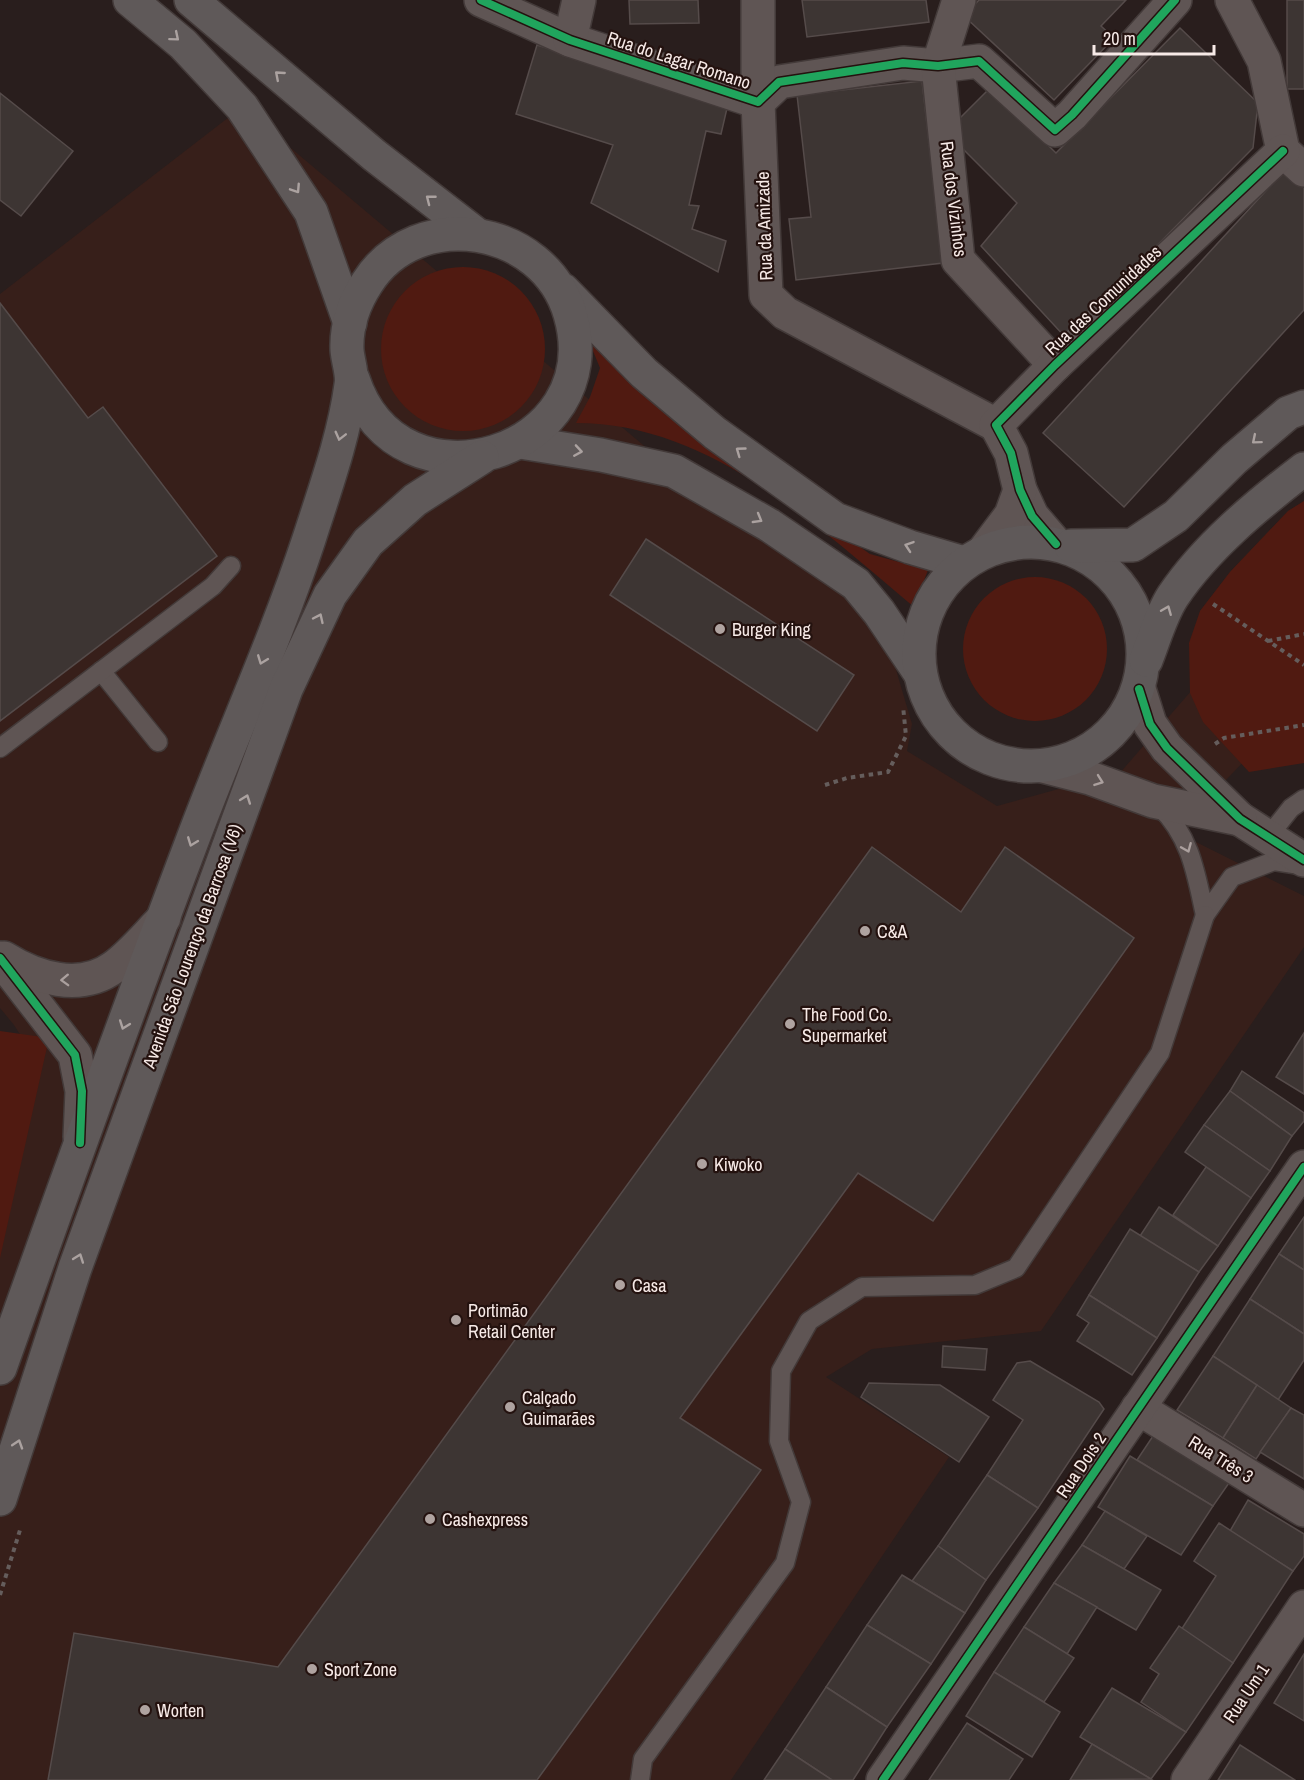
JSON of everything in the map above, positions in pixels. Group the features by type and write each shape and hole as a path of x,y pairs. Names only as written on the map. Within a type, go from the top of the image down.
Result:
{"main road":[{"path":"129,0 183,44 242,107 311,212 350,323"},
{"path":"191,0 374,155 476,234"},
{"path":"554,281 565,302 572,325 574,351 571,373 557,407 541,426 520,442 483,457 439,457 405,444 376,421 359,396 347,351 350,323 359,296 369,280 400,251 434,236 458,233 476,234 517,248 532,258 644,373 714,433 835,519 910,547 974,557"},
{"name":"Avenida São Lourenço da Barrosa (V6)","path":"0,1368 80,1143 308,542 339,441 353,379"},
{"path":"1299,406 1234,459 1176,516 1133,545 1062,545 1017,542 974,557 942,585 926,612 919,642 920,673 927,696 939,718 961,741 988,758 1019,766 1043,766 1074,758 1102,742 1125,718 1172,598 1199,562 1274,492 1304,469"},
{"path":"520,442 601,455 674,471 769,525 856,585 879,612 920,673"},
{"name":"Avenida São Lourenço da Barrosa (V6)","path":"0,1499 75,1268 286,689 330,595 368,542 415,500 483,457"},
{"path":"1062,545 1101,564 1127,592 1142,627 1142,677"}],"street":[{"name":"Rua do Lagar Romano","path":"481,0 570,40 758,102 779,82 903,63 938,66 980,61 1055,130 1072,115 1175,0"},
{"path":"570,40 579,0"},
{"name":"Rua da Amizade","path":"758,0 758,102 766,295 785,313 996,425"},
{"name":"Rua dos Vizinhos","path":"959,0 938,66 958,260 1055,364"},
{"path":"1232,0 1264,61 1294,160"},
{"name":"Rua das Comunidades","path":"996,425 1055,364 1294,160"},
{"path":"996,425 1011,453 1020,490 1032,516 1062,545"},
{"path":"974,557 1011,515 1020,490"},
{"path":"1142,677 1150,724 1167,748 1240,819 1304,860"},
{"path":"1043,766 1090,778 1153,801 1240,819"},
{"path":"0,957 16,966 53,980 85,979 113,968 164,918"},
{"path":"0,957 75,1055 82,1091 80,1143"},
{"name":"Rua Dois 2","path":"883,1780 1304,1167"},
{"name":"Rua Três 3","path":"1138,1408 1304,1510"},
{"name":"Rua Um 1","path":"1188,1780 1304,1607"}],"lane":[{"path":"0,748 213,586 231,566"},
{"path":"101,671 158,742"},
{"path":"1153,801 1176,822 1194,864 1205,915"},
{"path":"1268,837 1300,807"},
{"path":"640,1780 643,1759 785,1563 801,1503 779,1441 781,1371 809,1321 862,1287 975,1284 1016,1268 1160,1053 1205,915 1232,877 1274,861 1304,866"}],"path":[{"path":"1183,584 1304,665"},
{"path":"1267,641 1304,634"},
{"path":"825,785 847,778 888,772 906,736 903,703"},
{"path":"0,1595 21,1527"}],"shaded area":[{"path":"242,107 674,471 879,612 912,724 907,751 997,806 1073,785 1106,789 1192,690 1200,611 1230,572 1288,511 1304,501 1249,756 1176,832 1304,896 1304,947 1041,1331 872,1349 826,1377 949,1457 731,1780 0,1780 0,1184 42,1069 14,1025 0,1008 0,294"},
{"path":"463,267 479,268 494,273 521,291 539,318 544,333 544,365 539,380 521,407 494,425 479,430 463,431 447,430 432,425 405,407 387,380 382,365 381,349 382,333 387,318 405,291 432,273 447,268"},
{"path":"588,339 672,416 870,554 928,570 914,607 800,513 759,485 716,460 672,440 625,428 576,423 590,397 600,368"},
{"path":"1304,501 1304,763 1249,772 1203,722 1190,693 1189,643 1200,611 1230,572 1288,511"},
{"path":"1035,577 1049,578 1063,583 1086,598 1101,621 1106,635 1106,663 1101,677 1086,700 1063,715 1049,720 1035,721 1021,720 1007,715 984,700 969,677 964,663 963,649 964,635 969,621 984,598 1007,583 1021,578"},
{"path":"0,1031 49,1038 0,1258"}],"building":[{"path":"629,0 698,0 699,23 630,24"},
{"path":"802,0 926,0 929,22 807,37"},
{"path":"979,0 1126,0 1101,26 1114,38 1054,100 964,16"},
{"path":"1287,0 1304,0 1304,89 1287,89"},
{"path":"1180,28 1258,103 1253,148 1066,338 981,246 1017,203 946,132 990,88 1056,153"},
{"path":"537,45 728,104 721,134 706,131 689,205 699,206 692,229 726,241 718,272 591,203 613,145 516,114"},
{"path":"922,81 943,263 796,280 789,219 811,217 797,95"},
{"path":"0,93 73,151 21,216 0,200"},
{"path":"1286,169 1304,185 1304,310 1124,507 1043,433"},
{"path":"0,303 88,418 103,407 217,556 0,721"},
{"path":"646,539 854,675 817,731 610,595"},
{"path":"872,847 961,912 1005,847 1134,938 933,1221 858,1173 680,1418 761,1470 537,1780 48,1780 74,1633 278,1667"},
{"path":"1304,1033 1304,1094 1276,1077"},
{"path":"1242,1071 1304,1113 1304,1121 1292,1136 1230,1091"},
{"path":"1230,1091 1292,1136 1270,1171 1204,1125"},
{"path":"1204,1125 1270,1171 1251,1198 1185,1152"},
{"path":"1206,1167 1251,1198 1218,1246 1173,1215"},
{"path":"1159,1207 1218,1246 1199,1272 1140,1236"},
{"path":"1304,1217 1304,1270 1279,1254"},
{"path":"1130,1229 1199,1272 1157,1338 1089,1295"},
{"path":"1279,1254 1304,1270 1304,1334 1250,1299"},
{"path":"1089,1295 1157,1338 1132,1375 1077,1341 1089,1323 1077,1315"},
{"path":"1250,1299 1304,1334 1304,1360 1278,1400 1213,1356"},
{"path":"943,1346 987,1349 985,1370 942,1367"},
{"path":"1213,1356 1257,1385 1223,1438 1177,1410"},
{"path":"1030,1361 1099,1402 1104,1409 1038,1508 987,1475 1023,1420 993,1400 1017,1363"},
{"path":"869,1383 940,1385 989,1417 959,1462 861,1397"},
{"path":"1257,1385 1291,1408 1256,1459 1223,1438"},
{"path":"1291,1408 1304,1415 1304,1479 1260,1452"},
{"path":"1153,1436 1231,1480 1213,1506 1137,1460"},
{"path":"1130,1456 1213,1506 1181,1555 1098,1507"},
{"path":"987,1475 1038,1508 986,1580 938,1546"},
{"path":"1248,1500 1304,1534 1304,1556 1293,1571 1230,1531"},
{"path":"1105,1511 1147,1536 1124,1569 1082,1545"},
{"path":"1219,1523 1293,1571 1233,1663 1181,1630 1216,1576 1194,1561"},
{"path":"1082,1545 1161,1590 1136,1630 1054,1583"},
{"path":"938,1546 986,1580 965,1613 912,1581"},
{"path":"902,1575 965,1613 931,1664 867,1625"},
{"path":"1054,1583 1097,1607 1067,1654 1024,1627"},
{"path":"867,1625 931,1664 887,1727 826,1687"},
{"path":"1179,1626 1233,1663 1186,1732 1141,1702 1159,1674 1150,1668"},
{"path":"1024,1627 1074,1658 1044,1702 994,1672"},
{"path":"1304,1654 1304,1721 1274,1703"},
{"path":"994,1672 1060,1712 1032,1757 966,1716"},
{"path":"826,1687 887,1727 853,1780 832,1780 785,1749"},
{"path":"1112,1688 1186,1732 1151,1779 1080,1737"},
{"path":"967,1723 1023,1759 1009,1780 929,1780"},
{"path":"1092,1744 1151,1779 1070,1780"},
{"path":"1240,1745 1295,1780 1218,1780"},
{"path":"785,1749 832,1780 764,1780"}],"cycle path":[{"path":"481,0 570,40 758,102 779,82 903,63 938,66 979,61 1055,130 1072,115 1175,0"},
{"path":"1056,544 1032,516 1020,490 1011,453 996,425 1055,365 1283,151"},
{"path":"1139,689 1150,724 1167,748 1240,819 1304,860"},
{"path":"0,958 75,1055 82,1091 80,1143"},
{"path":"883,1780 1304,1167"}],"place":[{"name":"Burger King","path":"720,629"},
{"name":"C&A","path":"865,931"},
{"name":"The Food Co. Supermarket","path":"790,1024"},
{"name":"Kiwoko","path":"702,1164"},
{"name":"Casa","path":"620,1285"},
{"name":"Portimão Retail Center","path":"456,1320"},
{"name":"Calçado Guimarães","path":"510,1407"},
{"name":"Cashexpress","path":"430,1519"},
{"name":"Sport Zone","path":"312,1669"},
{"name":"Worten","path":"145,1710"}]}
